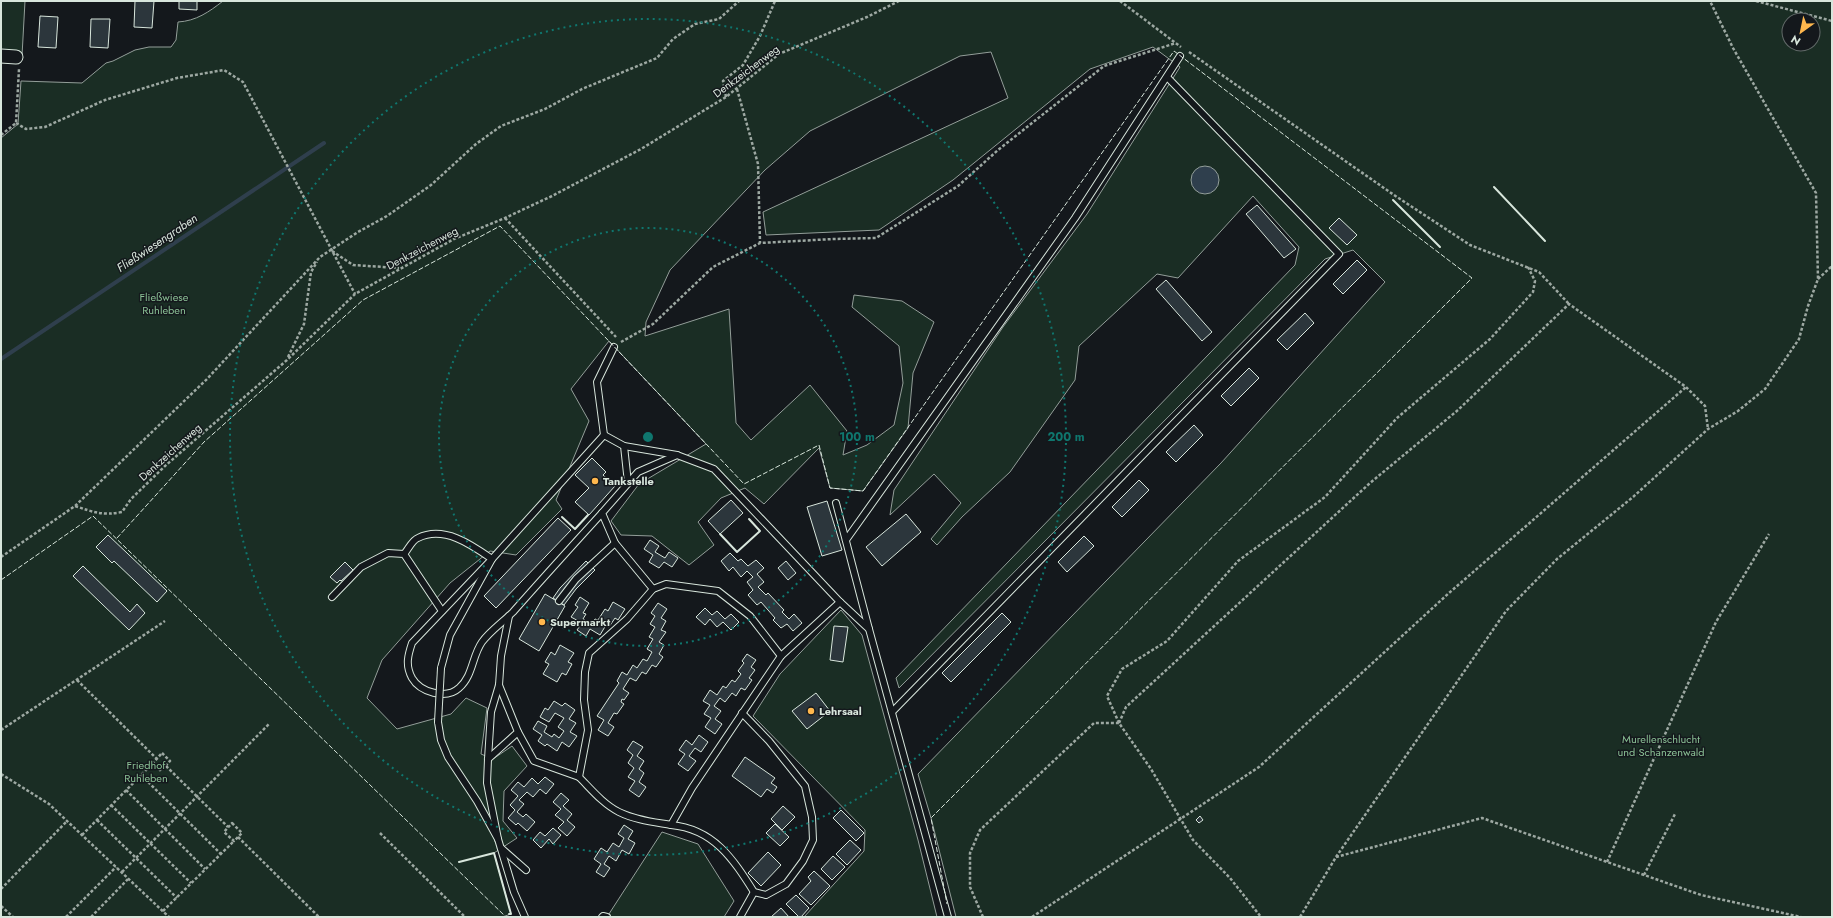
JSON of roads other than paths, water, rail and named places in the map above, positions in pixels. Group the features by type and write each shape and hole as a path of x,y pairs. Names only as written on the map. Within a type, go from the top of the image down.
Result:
{"street":[{"path":"1,56 16,57"}],"lane":[{"path":"846,540 1075,218 1180,56"},
{"path":"892,712 1339,254 1167,76"},
{"path":"614,346 597,382 604,434 492,558 412,643 407,656 408,668 413,679 422,688 432,693 449,694 459,688 470,673 482,642 509,616 638,472 677,455"},
{"path":"604,434 624,446 677,455 714,470 840,602 869,629"},
{"path":"624,446 628,483"},
{"path":"836,503 948,917"},
{"path":"602,513 615,543 653,589"},
{"path":"404,554 416,538 428,535 450,535 469,542 492,558"},
{"path":"559,601 576,579 615,543"},
{"path":"332,597 361,567 388,553 404,554"},
{"path":"404,554 442,611"},
{"path":"492,558 450,634 441,668 438,722 441,740 448,757 477,801 498,839"},
{"path":"579,777 588,730 584,700 585,672 589,653 628,619 653,589 666,584 718,591 750,616 781,656"},
{"path":"671,825 692,788 781,656 840,602"},
{"path":"509,616 501,656 499,685 491,712 487,783 498,839 514,892 526,917"},
{"path":"499,685 518,732 534,761 579,777 600,798 619,812 643,820 685,826 698,831 721,848 736,862 754,892 766,896 786,884 803,860 813,840 812,817 805,786 769,741 742,713"},
{"path":"488,759 518,732"},
{"path":"501,848 526,870"},
{"path":"740,917 754,892"},
{"path":"602,917 607,917"}],"water":[{"path":"1205,166 1215,170 1219,180 1215,190 1205,194 1195,190 1191,180 1195,170"}],"waterway":[{"name":"Fließwiesengraben","path":"1,359 324,143"}],"place":[{"name":"Tankstelle","path":"595,481"},
{"name":"Supermarkt","path":"542,622"},
{"name":"Lehrsaal","path":"811,711"}],"park label":[{"name":"Fließwiese Ruhleben","path":"164,303"},
{"name":"Murellenschlucht und Schanzenwald","path":"1661,745"},
{"name":"Friedhof Ruhleben","path":"146,771"}]}
